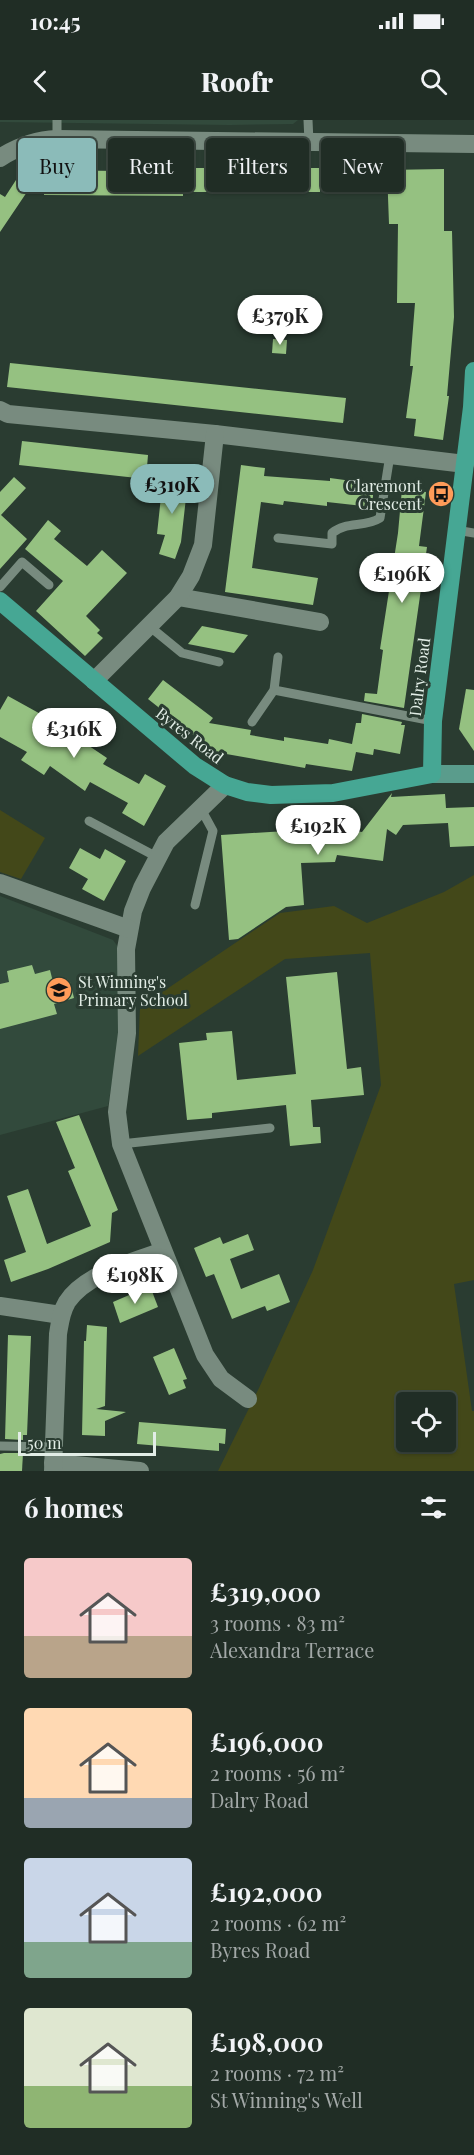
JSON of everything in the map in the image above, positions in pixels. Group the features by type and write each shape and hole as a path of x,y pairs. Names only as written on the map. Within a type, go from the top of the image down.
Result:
{"highway":[{"name":"Dalry Road","path":"432,774 431,738 465,464 474,371"},
{"name":"Byres Road","path":"0,600 195,766 225,785 247,792 271,795 333,793 432,774"}],"main road":[{"path":"432,774 474,774"}],"street":[{"path":"96,139 206,140"},
{"path":"309,141 474,144"},
{"path":"0,158 18,147"},
{"path":"0,410 8,414 215,434 465,464"},
{"path":"94,681 178,597 191,576 203,545 215,434"},
{"path":"178,597 320,622"},
{"path":"225,785 174,834 157,857 139,896 129,929 126,949 127,1033 117,1112 121,1144 205,1355 221,1379 248,1399"},
{"path":"0,883 129,929"},
{"path":"140,1471 53,1460 58,1334 61,1315 68,1301 94,1278 163,1251"},
{"path":"0,1306 61,1315"}],"lane":[{"path":"57,120 57,138"},
{"path":"308,120 309,138"},
{"path":"278,538 332,544 332,533 339,527 375,521 380,518 390,455"},
{"path":"456,530 474,533"},
{"path":"0,587 22,562 50,585"},
{"path":"148,626 182,653 219,662"},
{"path":"252,722 274,690 278,657"},
{"path":"274,690 433,721"},
{"path":"195,904 213,831 201,809"},
{"path":"89,821 157,857"},
{"path":"121,1144 270,1128"},
{"path":"0,1446 53,1460"}],"shaded area":[{"path":"0,120 298,120 293,124 230,125 0,122"},
{"name":"St Winning's Primary School","path":"0,896 113,940 118,947 120,1033 108,1106 0,1135"}],"green space":[{"path":"0,810 45,838 21,879 0,872"},
{"path":"474,875 474,1280 454,1284 472,1411 474,1411 474,1471 218,1471 313,1270 381,1085 370,953 285,959 138,1056 140,1007 280,913 334,906 367,923 444,892"}],"building":[{"path":"194,168 206,168 206,192 194,192"},
{"path":"309,168 321,168 320,192 309,192"},
{"path":"444,169 444,231 452,231 454,317 447,396 449,396 443,440 414,436 416,419 406,418 413,366 410,366 415,303 397,303 398,224 389,224 388,192 404,192 404,170"},
{"path":"96,171 108,171 108,192 183,192 183,196 44,195 44,192 96,192"},
{"path":"16,180 18,192 27,192 0,232 0,194 5,197"},
{"path":"273,339 287,340 286,354 272,353"},
{"path":"10,363 346,398 343,423 7,387"},
{"path":"22,441 148,455 146,479 19,465"},
{"path":"241,465 265,468 264,476 330,481 330,478 374,484 372,507 327,502 327,506 284,501 283,505 261,502 252,568 318,578 313,605 225,592"},
{"path":"14,477 26,488 1,515 27,539 0,569 0,492"},
{"path":"163,478 188,480 181,542 175,559 159,554 165,535 157,534"},
{"path":"402,489 426,492 419,546 427,547 404,708 364,701 365,693 377,694 383,650 380,649 398,533"},
{"path":"48,520 61,531 54,539 87,566 102,550 127,573 86,616 100,630 97,633 103,638 85,656 36,611 63,581 25,549"},
{"path":"202,626 248,635 234,653 188,644"},
{"path":"163,680 213,718 209,723 251,730 250,735 284,741 284,737 328,744 329,739 352,744 356,723 361,723 362,714 402,722 401,725 405,725 400,754 374,749 373,755 356,752 352,771 306,764 305,768 215,752 148,699"},
{"path":"466,689 474,690 474,751 459,729"},
{"path":"8,696 46,717 107,758 103,764 139,784 145,774 166,786 144,826 122,813 128,803 90,782 85,791 50,766 44,775 21,760 27,752 0,737 0,710"},
{"path":"392,793 391,797 445,794 446,808 474,807 474,846 450,847 448,823 403,825 396,835 387,829 383,861 337,855 335,862 301,863 304,905 286,907 238,939 229,940 221,835 334,828 362,832"},
{"path":"80,848 100,859 105,849 126,861 104,901 82,889 88,879 69,868"},
{"path":"32,965 35,974 50,970 54,986 70,982 74,998 54,1004 57,1014 0,1029 0,984 9,982 7,971"},
{"path":"337,972 347,1069 361,1067 364,1095 311,1100 313,1127 320,1127 321,1143 290,1146 286,1105 212,1113 212,1118 187,1120 179,1043 207,1040 206,1033 232,1031 237,1080 296,1074 286,977"},
{"path":"79,1115 118,1210 112,1213 110,1242 48,1269 11,1282 4,1260 26,1252 7,1196 28,1189 47,1244 91,1226 68,1171 75,1168 56,1122"},
{"path":"248,1234 254,1250 230,1259 241,1289 279,1274 290,1302 267,1311 265,1306 232,1319 214,1274 206,1277 194,1248 220,1237 223,1244"},
{"path":"150,1286 158,1307 120,1323 113,1302"},
{"path":"87,1325 107,1327 105,1406 96,1409 126,1412 105,1421 105,1436 82,1435 84,1341 86,1341"},
{"path":"8,1335 31,1336 27,1435 23,1435 23,1440 5,1439"},
{"path":"174,1348 187,1379 183,1380 186,1388 169,1395 153,1357"},
{"path":"139,1422 226,1429 225,1444 219,1443 219,1451 137,1444"},
{"path":"23,1453 22,1471 0,1471 0,1454"}],"place":[{"name":"Claremont Crescent","path":"441,494"},
{"name":"St Winning's Primary School","path":"59,990"}]}
